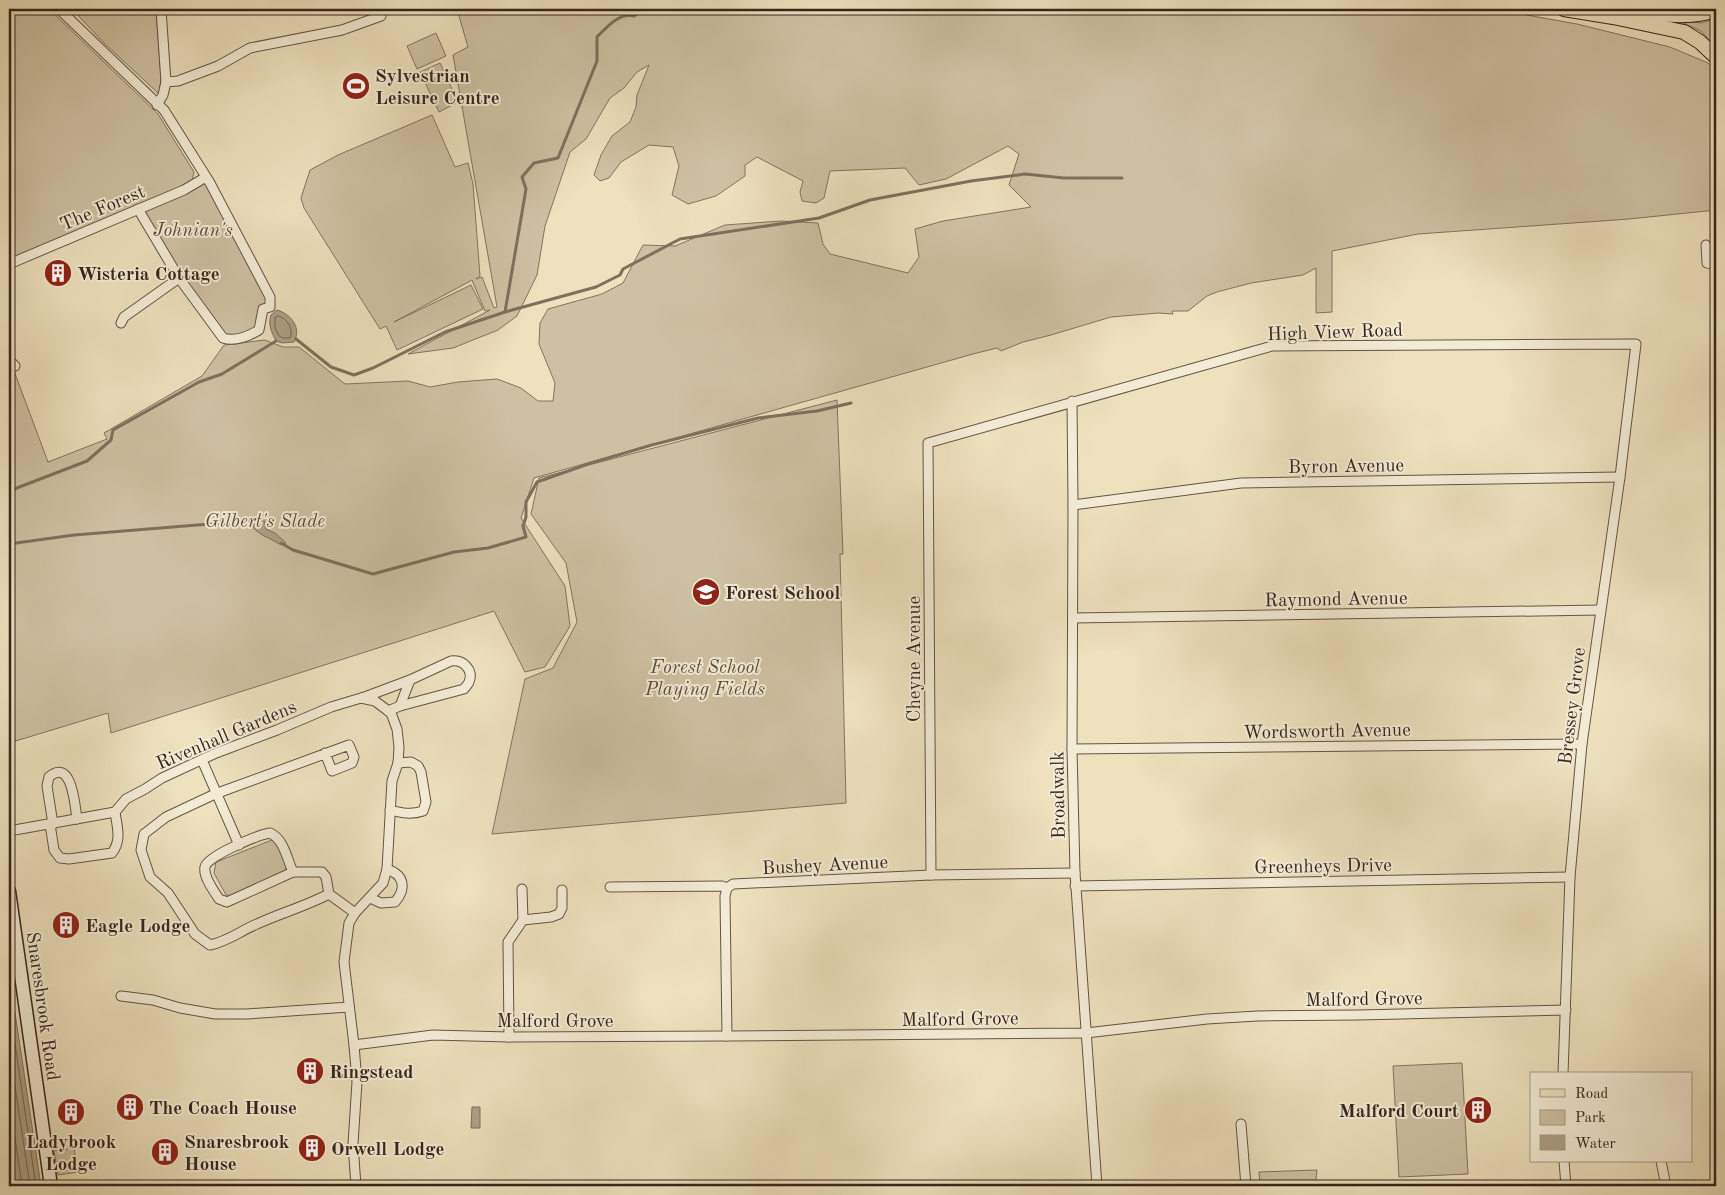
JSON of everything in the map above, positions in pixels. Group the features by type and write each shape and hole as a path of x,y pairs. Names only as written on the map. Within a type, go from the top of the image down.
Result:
{"main road":[{"path":"1564,9 1618,10 1671,15 1693,15 1716,10"},
{"path":"1618,10 1684,32 1700,42 1716,57"}],"street":[{"path":"59,9 164,110 206,177 270,297 270,307 263,309 259,330 251,335 233,340 223,338 179,278 138,209"},
{"path":"157,104 163,95 166,82 161,9"},
{"path":"166,82 178,81 218,66 250,48 342,30 380,16"},
{"name":"The Forest","path":"9,264 184,190 206,177"},
{"path":"1706,245 1707,263 1716,265"},
{"path":"121,323 124,317 179,278"},
{"name":"High View Road","path":"928,443 1272,346 1636,344"},
{"name":"Bressey Grove","path":"1563,1072 1570,876 1582,744 1620,477 1636,344"},
{"name":"Broadwalk","path":"1072,402 1072,749 1075,886 1097,1186"},
{"name":"Cheyne Avenue","path":"928,443 931,875"},
{"name":"Byron Avenue","path":"1073,505 1241,482 1620,477"},
{"name":"Raymond Avenue","path":"1073,618 1600,610"},
{"path":"356,1186 353,1144 357,1082 344,962 349,923 355,913 383,883 387,870 392,781 398,763 399,747 397,729 391,713 388,711 464,689 469,682 470,671 464,663 457,660 451,661 410,680 362,698"},
{"path":"400,706 410,680"},
{"name":"Rivenhall Gardens","path":"115,812 126,798 162,778 216,753 277,730 331,706 362,698 375,701 388,711"},
{"path":"1716,743 1716,869"},
{"name":"Wordsworth Avenue","path":"1072,749 1582,744"},
{"path":"325,753 216,794 166,817 144,834 141,850 150,877 168,893 195,934 210,944 224,942 256,924 329,894"},
{"path":"202,760 239,845"},
{"path":"390,810 414,814 422,811 426,802 421,772 418,766 411,762 398,763"},
{"path":"9,831 51,824 115,812 119,839 112,853 69,859 60,858 54,850 51,824 47,786 49,777 56,772 64,773 70,782 77,819"},
{"path":"293,872 280,840 276,835 270,833 212,858 207,862 205,868 206,875 219,899 227,902 293,872 322,872 326,877 329,894 355,913"},
{"path":"370,898 381,903 395,902 400,896 403,888 401,879 394,872 387,870"},
{"name":"Bushey Avenue","path":"610,888 722,886 727,888 733,884 931,875 1075,873"},
{"name":"Greenheys Drive","path":"1075,886 1570,876"},
{"path":"727,888 727,1036"},
{"path":"509,1037 508,942 522,920 522,889"},
{"path":"522,920 551,917 559,914 562,908 562,890"},
{"name":"Snaresbrook Road","path":"9,891 51,1186"},
{"path":"121,996 153,1000 180,1008 215,1014 247,1014 349,1006"},
{"name":"Malford Grove","path":"354,1045 433,1036 727,1036 1086,1032 1207,1019 1257,1016 1566,1010"},
{"path":"1241,1124 1246,1186"},
{"path":"1564,1162 1566,1186"},
{"path":"1661,1162 1666,1186"}],"green space":[{"path":"9,9 49,9 158,114 194,172 192,181 186,187 9,260"},
{"path":"72,9 156,9 161,79 159,94 104,43"},
{"name":"Gilbert's Slade","path":"457,9 1493,9 1577,24 1670,47 1708,63 1716,71 1716,210 1629,219 1418,234 1332,251 1332,312 1316,313 1316,268 1303,275 1251,283 1217,292 1207,296 1188,311 1172,311 1173,314 1158,313 1111,317 1023,342 1001,351 997,348 973,354 534,478 521,518 565,586 570,626 545,667 525,672 494,611 111,733 108,713 9,743 9,367 14,371 48,462 107,439 104,433 202,376 224,345 265,340 283,347 299,347 345,384 408,381 430,387 458,382 497,379 521,388 538,401 553,401 555,383 539,344 540,323 548,309 602,294 623,283 643,245 675,246 725,225 781,221 818,223 823,244 830,254 908,273 919,257 915,229 943,221 1031,207 1009,185 1019,154 1008,146 946,179 919,185 905,168 830,171 824,198 816,203 802,201 800,192 803,181 757,157 745,165 745,176 716,196 688,204 672,195 679,166 673,147 649,145 621,162 609,178 600,181 594,175 601,155 612,136 630,122 636,107 637,95 649,65 637,72 624,88 610,98 586,139 570,152 545,226 537,275 517,316 498,330 453,348 408,354 490,310 485,311 472,280 394,322 471,285 483,309 397,350 386,326 380,329 304,208 301,198 310,170 338,155 432,115 455,167 468,163 473,184 480,276 476,279 482,277 494,308 497,307 453,55 468,47"},
{"path":"1716,18 1716,48 1701,31 1679,21 1702,23"},
{"path":"436,33 446,56 417,69 407,46"},
{"path":"440,63 458,102 439,112 420,72"},
{"name":"Johnian's","path":"206,177 270,297 263,310 259,330 223,338 138,209"},
{"name":"Forest School Playing Fields","path":"837,400 843,554 840,554 846,803 492,834 525,679 553,668 577,622 566,563 531,514 539,478"},
{"path":"272,840 278,843 286,862 286,870 233,896 226,895 214,873 216,862"},
{"path":"1462,1063 1468,1174 1399,1177 1393,1066"},
{"path":"74,1148 78,1172 58,1175 54,1151"},
{"path":"1317,1170 1313,1185 1260,1186 1259,1172"}],"water":[{"path":"277,310 287,315 294,322 297,332 294,342 282,343 276,341 271,331 270,322 271,315"},
{"path":"263,516 266,529 275,533 286,543 281,545 260,533 250,523 252,517"},
{"path":"9,981 11,986 41,1186 9,1186"},
{"path":"472,1107 480,1107 480,1128 471,1128"}],"waterway":[{"path":"505,312 526,189 522,177 534,163 558,158 597,61 597,37 618,19 634,16 644,9"},
{"path":"296,339 331,367 354,375 373,368 445,332 505,312 596,287 620,275 623,269 680,239 819,218 870,200 971,181 1025,174 1064,178 1122,178"},
{"path":"9,491 87,461 111,440 113,430 199,382 222,374 276,341"},
{"path":"281,543 293,550 373,574 454,552 488,548 526,537 523,526 526,517 526,502 537,482 591,463 652,445 758,418 817,411 851,403"},
{"path":"9,544 74,535 247,521 253,525"}],"place":[{"name":"Sylvestrian Leisure Centre","path":"356,86"},
{"name":"Wisteria Cottage","path":"58,273"},
{"name":"Forest School","path":"706,592"},
{"name":"Eagle Lodge","path":"66,925"},
{"name":"Ringstead","path":"310,1071"},
{"name":"The Coach House","path":"130,1107"},
{"name":"Malford Court","path":"1478,1110"},
{"name":"Ladybrook Lodge","path":"71,1112"},
{"name":"Orwell Lodge","path":"312,1148"},
{"name":"Snaresbrook House","path":"165,1152"}]}
